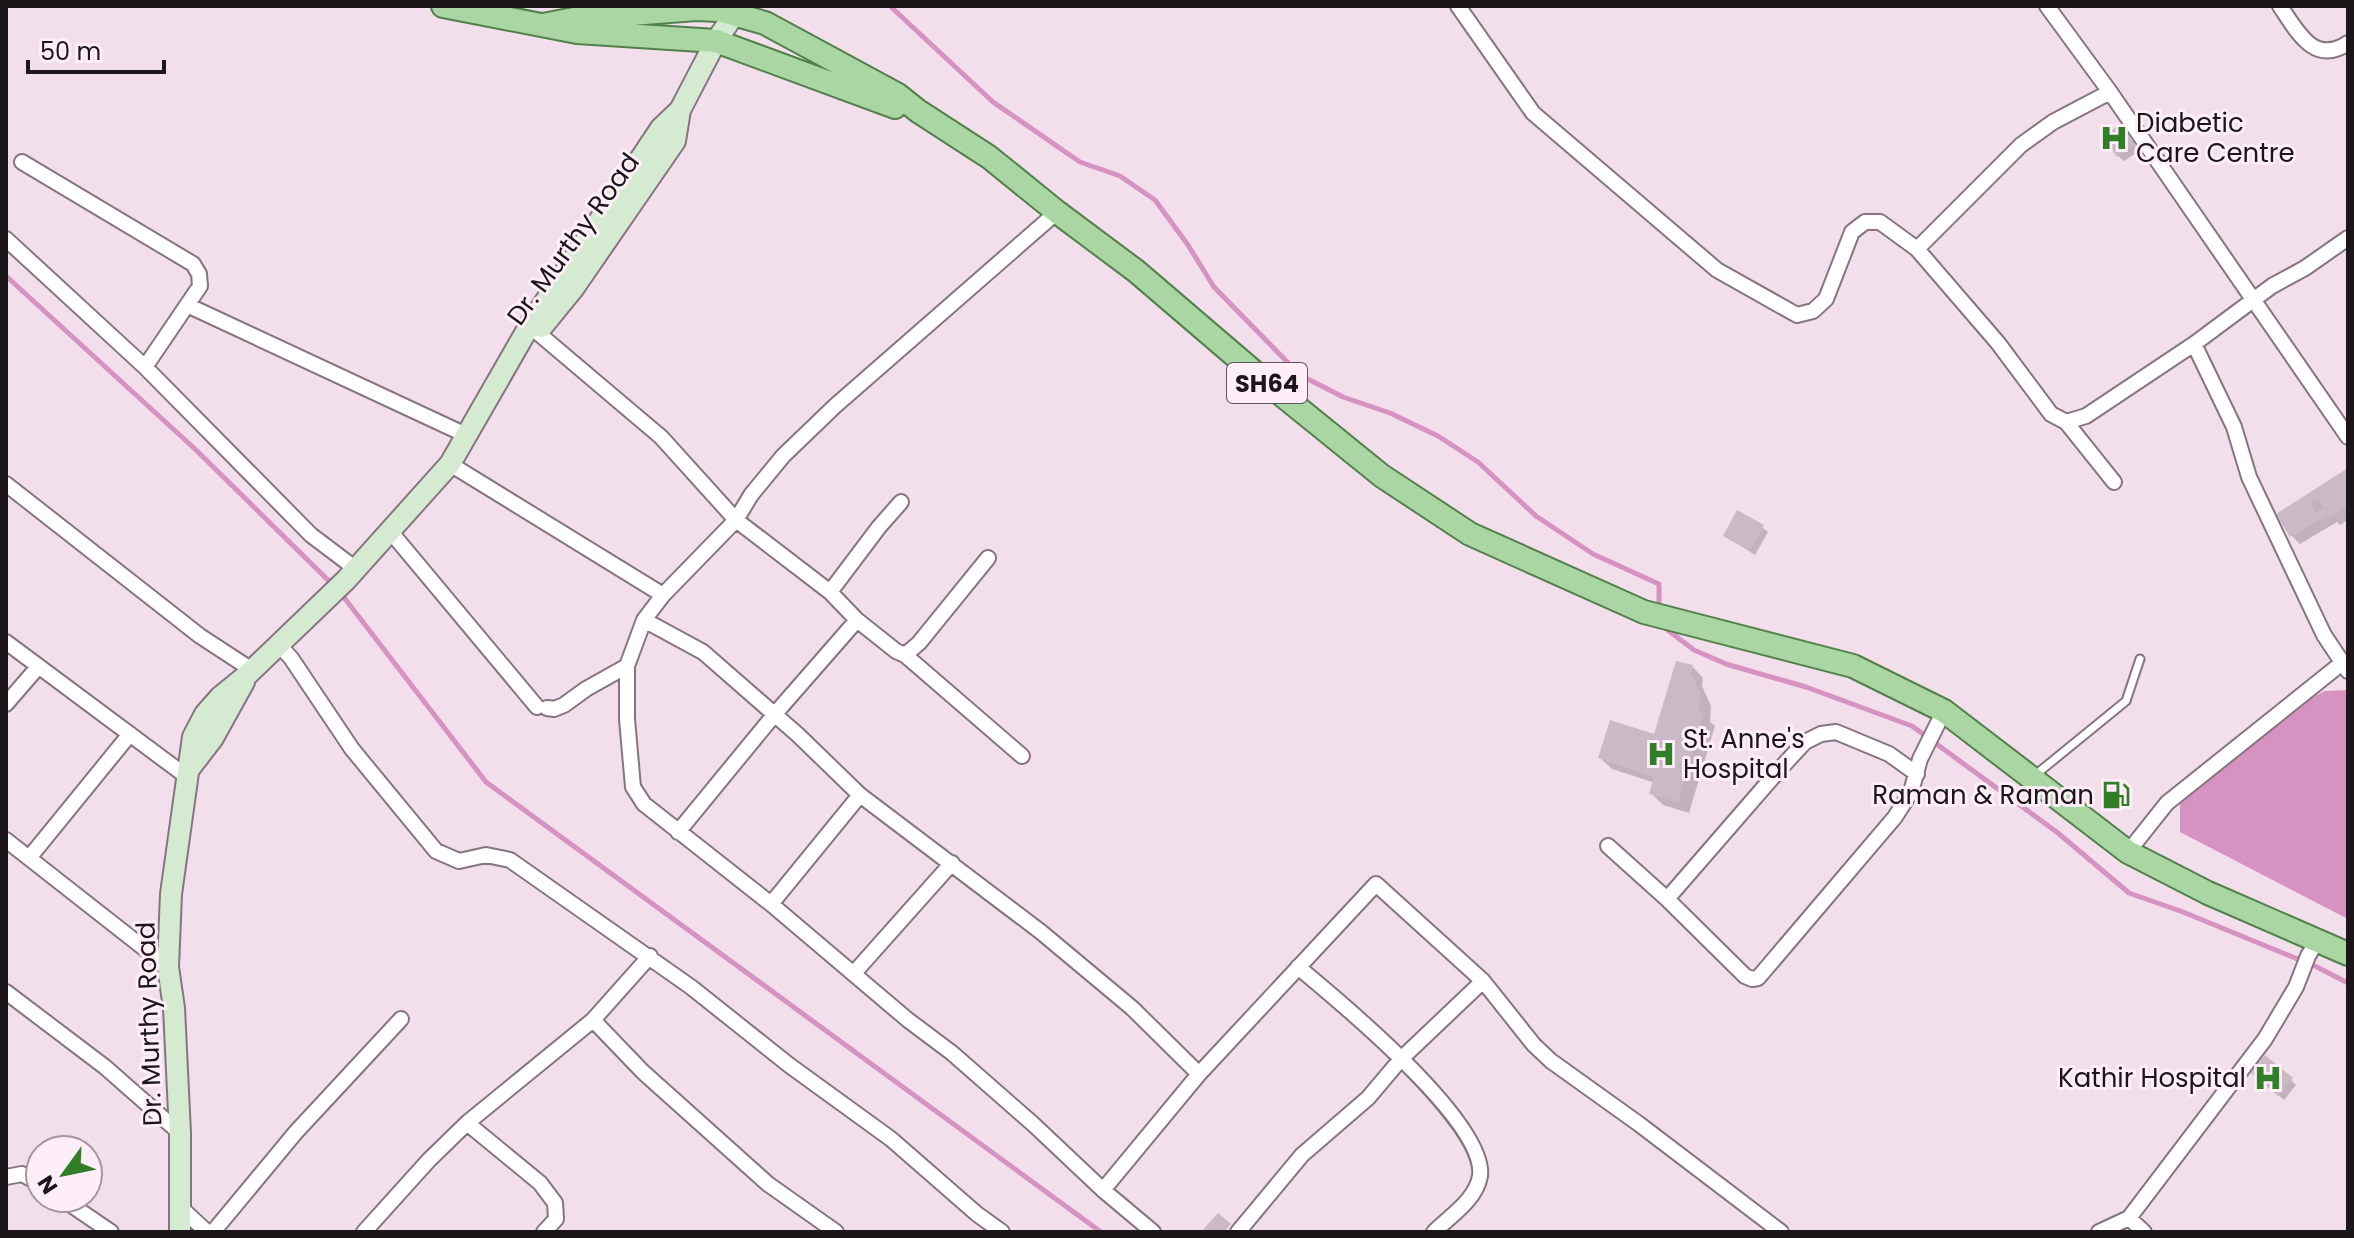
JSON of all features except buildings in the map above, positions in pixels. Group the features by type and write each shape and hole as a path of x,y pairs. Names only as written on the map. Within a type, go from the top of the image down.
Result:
{"main road":[{"name":"SH64","path":"443,6 577,32 716,41 894,106 918,111"},
{"name":"SH64","path":"543,25 579,18 708,8 737,9 765,23 898,95 989,157 1136,271 1382,476 1470,534 1644,612 1853,666 1944,711 2128,852 2312,949 2348,954"},
{"name":"Dr. Murthy Road","path":"492,390 573,289 675,141 680,110 716,41 737,9"},
{"name":"Dr. Murthy Road","path":"180,1232 180,1133 174,1008 168,967 171,894 188,772 223,722 250,672 351,574 450,464 531,323 661,128 680,110"}],"street":[{"path":"1458,6 1533,113 1717,270 1797,315 1813,311 1826,299 1852,232 1865,222 1880,222 1917,249 1998,343 2051,414 2066,422 2114,482"},
{"path":"2047,6 2110,92 2348,437"},
{"path":"2280,6 2300,37 2317,50 2337,51 2348,43"},
{"path":"1917,249 2021,145 2053,122 2110,92"},
{"path":"22,162 193,264 199,274 200,286 145,367"},
{"path":"1057,212 793,446 751,495 736,520 663,595 644,620 627,666 627,719 633,787 644,804 952,1053 1153,1232"},
{"path":"2066,422 2086,416 2194,344 2272,286 2305,268 2348,238"},
{"path":"6,239 145,367 351,574"},
{"path":"187,305 466,435"},
{"path":"538,333 661,437 736,520 830,592 857,620 905,655 1022,756"},
{"path":"2128,852 2167,803 2345,667 2324,635 2249,477 2234,427 2194,344"},
{"path":"450,464 663,595"},
{"path":"6,484 250,672"},
{"path":"830,592 901,502"},
{"path":"390,531 542,708 554,709 564,705 627,666"},
{"path":"905,655 919,643 988,558"},
{"path":"644,620 703,652 797,734 860,795 1041,932 1132,1008 1199,1074"},
{"path":"678,832 857,620"},
{"path":"6,642 130,734 188,772"},
{"path":"279,645 352,749 436,851 459,861 486,855 510,860 650,956 789,1065 891,1139 1002,1232"},
{"path":"6,704 38,667"},
{"path":"1608,846 1745,976 1758,978 1895,817 1911,792 1944,711"},
{"path":"1667,899 1805,742 1821,734 1836,732 1919,767"},
{"path":"29,858 130,734"},
{"path":"771,904 860,795"},
{"path":"6,840 168,967"},
{"path":"854,973 952,863"},
{"path":"1103,1190 1199,1074 1376,884 1483,981 1534,1045 1551,1061 1781,1232"},
{"path":"2099,1232 2129,1218 2265,1039 2296,987 2312,949"},
{"path":"364,1232 467,1123 593,1020 650,956"},
{"path":"1298,967 1401,1059 1445,1105 1470,1139 1478,1156 1480,1175 1474,1194 1434,1232"},
{"path":"1238,1232 1302,1155 1368,1098 1401,1059 1483,981"},
{"path":"6,992 105,1067 180,1133"},
{"path":"180,1207 210,1232 296,1132 401,1019"},
{"path":"593,1020 643,1072 768,1184 836,1232"},
{"path":"467,1123 540,1183 555,1203 556,1219 544,1232"},
{"path":"85,1214 111,1232"},
{"path":"2129,1218 2144,1232"}],"lane":[{"path":"2032,778 2126,701 2140,659"}],"shaded area":[{"path":"2348,690 2348,919 2180,832 2180,799 2279,714 2325,691"}],"waterway":[{"path":"890,6 993,102 1080,162 1120,176 1155,200 1214,287 1300,375 1343,397 1390,413 1438,436 1478,462 1536,516 1593,554 1659,584 1659,608"},
{"path":"6,276 195,449 332,584"},
{"path":"339,591 486,782 1101,1232"},
{"path":"1661,625 1694,650 1726,664 1806,687 1912,726 2058,833 2129,893 2317,967 2348,983"}],"place":[{"name":"Diabetic Care Centre","path":"2114,138"},
{"name":"St. Anne's Hospital","path":"1661,754"},
{"name":"Raman & Raman","path":"2116,795"},
{"name":"Kathir Hospital","path":"2268,1078"}]}
